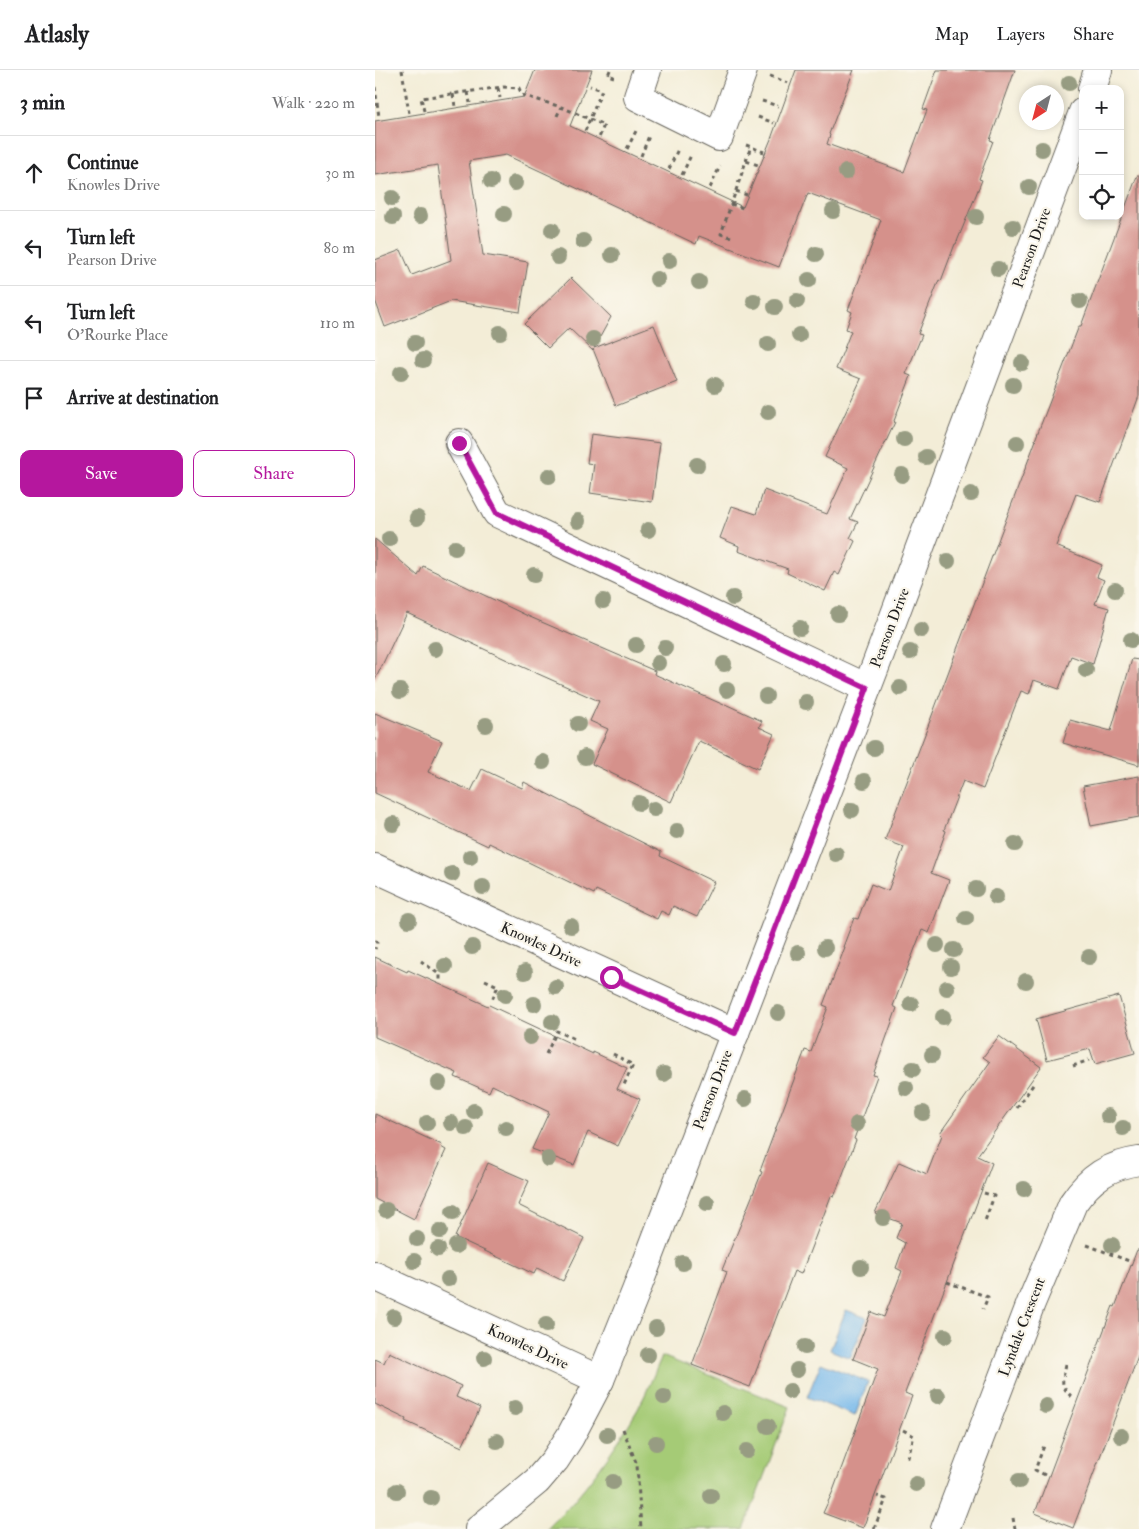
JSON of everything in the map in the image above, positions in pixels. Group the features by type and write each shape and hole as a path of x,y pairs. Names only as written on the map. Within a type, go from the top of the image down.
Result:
{"street":[{"path":"647,70 638,97 719,137 743,70"},
{"path":"1093,85 1099,70"},
{"name":"Pearson Drive","path":"479,1529 537,1481 555,1460 600,1380 867,688 1079,123"},
{"path":"459,443 497,513 867,688"},
{"name":"Knowles Drive","path":"375,868 735,1033"},
{"name":"Lyndale Crescent","path":"945,1529 1031,1303 1073,1203 1081,1192 1102,1173 1116,1165 1139,1161"},
{"name":"Knowles Drive","path":"375,1276 600,1380"}],"path":[{"path":"402,70 409,113"},
{"path":"585,131 602,90 590,86"},
{"path":"375,87 379,117"},
{"path":"424,111 421,98 498,88 519,88 522,95 561,106 604,125 599,138"},
{"path":"498,88 501,98"},
{"path":"468,92 470,103"},
{"path":"453,94 455,106"},
{"path":"557,116 561,106"},
{"path":"731,237 721,234 751,146"},
{"path":"746,161 758,165"},
{"path":"736,191 747,195"},
{"path":"731,204 743,208"},
{"path":"375,940 377,943 375,949"},
{"path":"421,962 441,975 440,981"},
{"path":"485,980 498,986 491,1002"},
{"path":"546,1054 557,1031 575,1039"},
{"path":"613,1054 633,1064 623,1087"},
{"path":"1073,1066 1089,1060"},
{"path":"1017,1108 1035,1082"},
{"path":"984,1193 994,1196 985,1222"},
{"path":"1081,1242 1129,1261"},
{"path":"947,1282 988,1297 983,1309"},
{"path":"1066,1364 1062,1384 1065,1390 1075,1399"},
{"path":"623,1428 637,1465 641,1529"},
{"path":"903,1430 914,1436 907,1461"},
{"path":"1045,1443 1035,1470 1045,1475"},
{"path":"874,1529 886,1499 877,1496"},
{"path":"1013,1518 1015,1529"}],"green space":[{"path":"662,1356 790,1407 744,1529 547,1529 585,1487 618,1441 638,1409"}],"water":[{"path":"846,1310 867,1318 850,1358 830,1350"},
{"path":"821,1363 868,1382 855,1416 807,1397"}],"building":[{"path":"535,70 592,70 570,126 743,207 771,139 796,70 854,70 829,134 827,144 904,172 927,110 923,109 937,70 1015,70 990,140 993,141 979,179 982,180 918,334 922,335 906,374 911,376 895,422 850,519 858,522 850,538 855,541 839,575 834,572 825,591 787,573 788,569 738,551 739,546 720,538 732,506 756,514 764,490 827,514 848,468 825,457 861,379 836,369 851,331 846,329 852,312 848,310 881,220 808,193 779,267 699,236 696,244 506,155 469,161 483,255 528,262 520,312 451,301 385,327 375,300 375,260 401,250 412,275 451,260 438,165 375,175 375,121 524,97"},
{"path":"1137,176 1139,176 1139,396 1100,502 1076,494 1056,546 1102,565 1097,577 1104,580 1095,604 1109,608 1093,664 1071,656 1059,689 1034,680 1029,694 1021,691 983,789 963,781 944,830 946,831 931,873 949,880 929,933 922,930 893,1006 897,1008 873,1075 877,1076 854,1139 856,1140 834,1197 831,1196 801,1274 794,1271 750,1387 692,1365 727,1272 722,1270 762,1172 760,1171 805,1050 811,1052 828,1007 823,1005 854,918 858,919 871,884 888,891 904,847 885,840 1035,440 1079,326 1081,326 1121,220 1124,220 1124,211"},
{"path":"571,278 611,317 594,348 654,325 677,382 616,406 593,349 593,351 569,328 548,348 524,324"},
{"path":"591,434 660,443 652,502 590,493 594,464 587,463"},
{"path":"375,539 418,576 423,566 530,617 655,671 654,674 762,721 759,727 774,734 758,769 699,741 671,802 592,764 608,729 590,721 599,701 407,613 375,680"},
{"path":"1132,659 1139,660 1139,765 1063,743 1070,720 1111,731"},
{"path":"375,713 442,741 428,772 471,791 482,769 522,788 524,782 661,852 660,856 714,882 697,917 673,906 669,915 661,911 657,919 596,890 594,894 489,843 488,846 375,793"},
{"path":"1139,776 1139,817 1091,826 1083,786"},
{"path":"375,957 489,1005 627,1068 617,1089 640,1099 618,1146 588,1132 574,1165 532,1149 549,1112 492,1085 489,1092 455,1077 457,1073 375,1037"},
{"path":"1119,996 1135,1053 1095,1064 1090,1049 1047,1060 1036,1019"},
{"path":"999,1036 1041,1067 977,1156 992,1163 905,1393 912,1396 863,1528 823,1513 878,1369 853,1359 871,1312 884,1317 902,1271 896,1268 905,1243 896,1238 902,1223 875,1213 899,1162 927,1174 942,1135 940,1133 990,1062 983,1057"},
{"path":"375,1114 442,1145 441,1147 446,1150 414,1219 375,1199"},
{"path":"488,1163 529,1181 518,1205 584,1238 563,1281 537,1268 534,1274 455,1237"},
{"path":"1137,1250 1139,1250 1139,1354 1073,1528 1035,1513 1113,1306 1115,1307"},
{"path":"389,1352 461,1386 456,1397 480,1408 462,1447 405,1421 406,1419 375,1404 375,1359 384,1363"}],"route":[{"path":"459,443 497,513 867,688 735,1033 611,977"}]}
